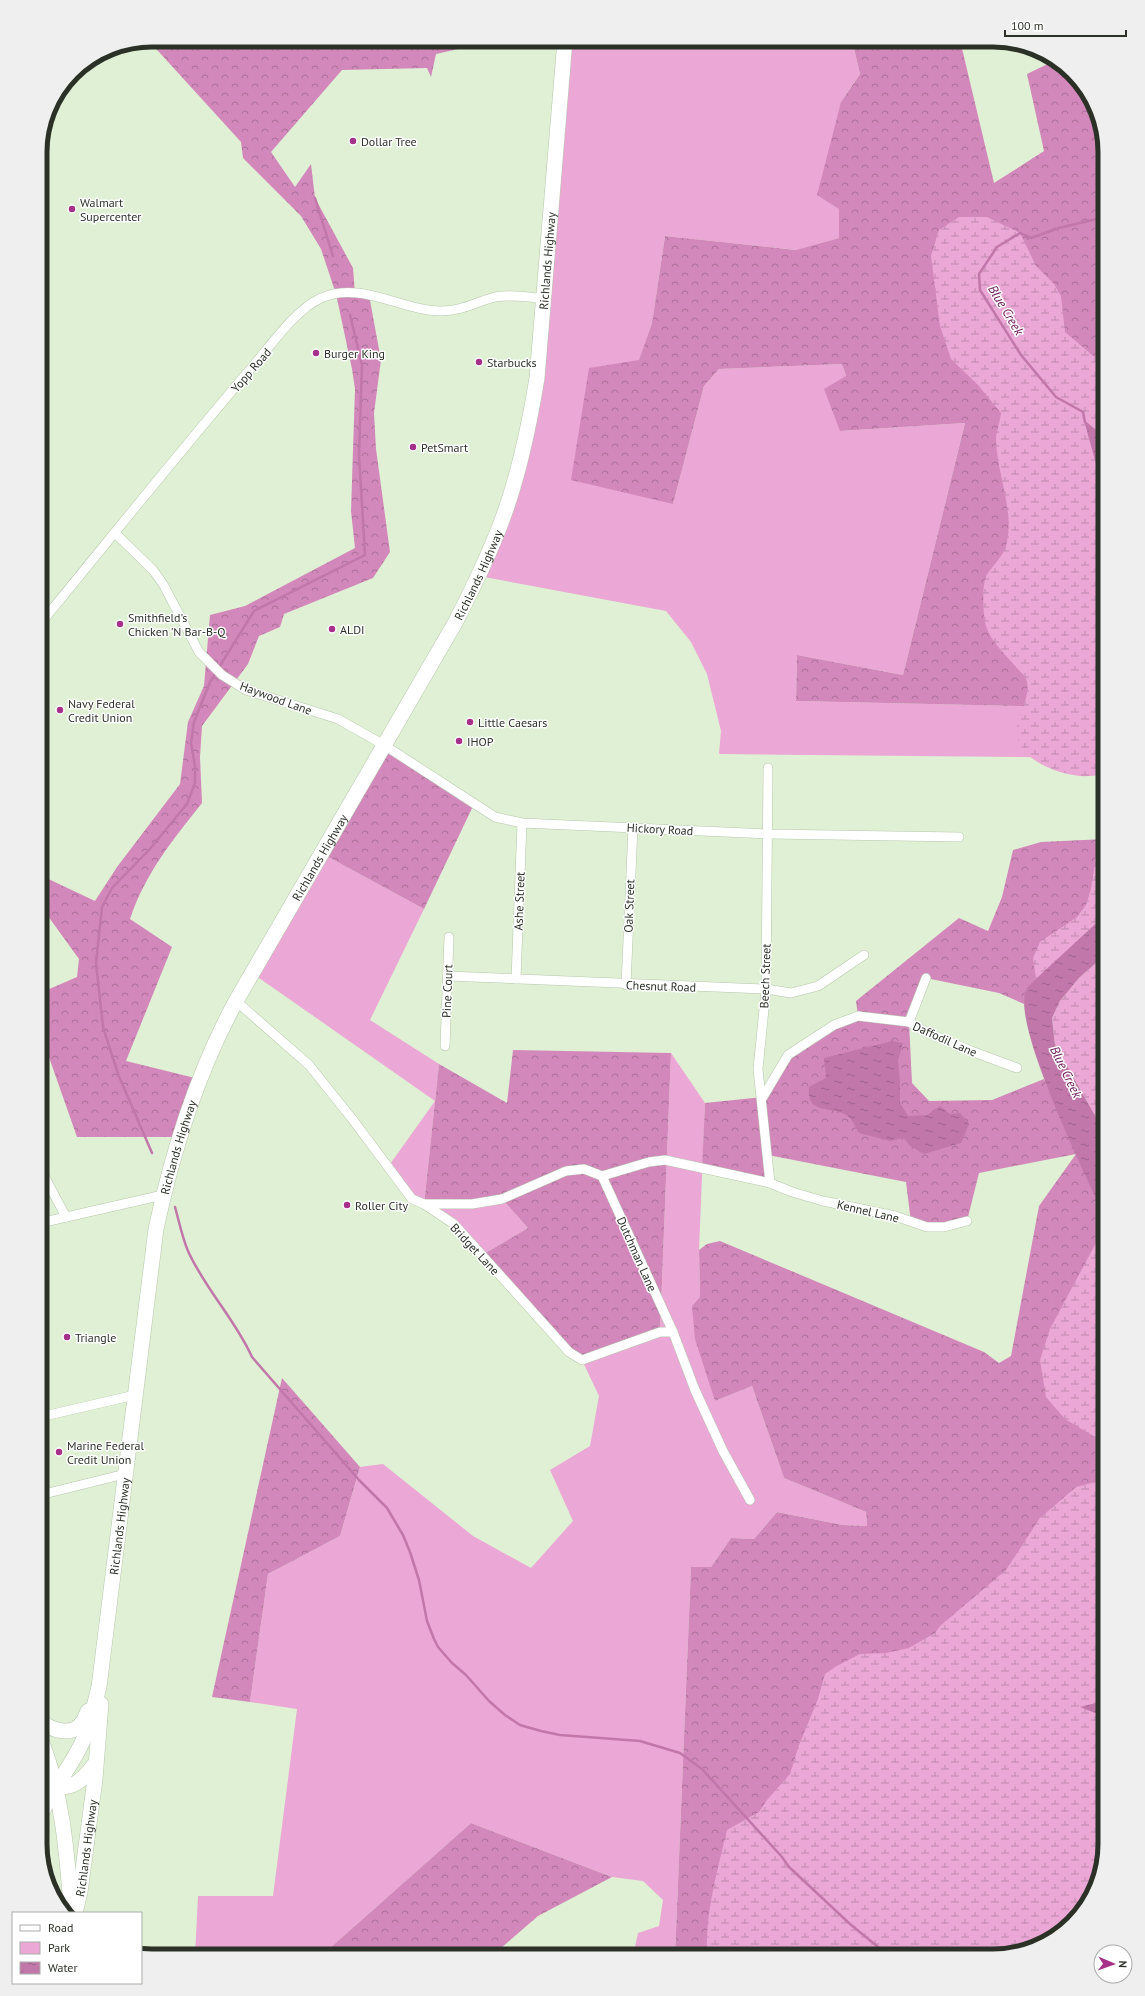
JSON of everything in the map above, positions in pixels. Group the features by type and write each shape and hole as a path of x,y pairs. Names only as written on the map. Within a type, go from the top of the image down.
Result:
{"main road":[{"name":"Richlands Highway","path":"47,1800 56,1788 81,1745 99,1687 151,1265 170,1164 199,1080 236,1001 458,618 484,564 501,523 513,488 532,412 538,378 564,47"},
{"name":"Richlands Highway","path":"75,1912 84,1862 95,1779 95,1764 102,1708 99,1687"},
{"path":"47,1727 60,1731 72,1730 82,1723 99,1687"},
{"path":"47,1760 56,1788 68,1867 72,1911"},
{"path":"47,1787 70,1787 84,1779 95,1764"}],"street":[{"name":"Yopp Road","path":"47,616 284,331 306,308 322,298 336,294 370,295 440,311 462,310 496,297 520,296 545,298"},
{"name":"Haywood Lane","path":"115,533 153,570 198,652 222,675 246,690 338,719 384,745"},
{"name":"Hickory Road","path":"384,745 495,817 522,823 769,834 959,836"},
{"name":"Beech Street","path":"768,768 769,834 766,989 758,1069 763,1097 770,1183"},
{"name":"Ashe Street","path":"516,979 522,823"},
{"name":"Oak Street","path":"626,985 633,827"},
{"name":"Pine Court","path":"445,1046 449,937"},
{"name":"Chesnut Road","path":"448,976 626,985 766,989 792,993 818,986 864,955"},
{"path":"909,1022 926,978"},
{"name":"Bridget Lane","path":"236,1001 309,1065 353,1120 412,1199 424,1204 454,1224 569,1352 582,1360 660,1332 673,1332"},
{"name":"Daffodil Lane","path":"763,1097 788,1055 834,1025 858,1016 909,1022 928,1033 971,1052 1017,1068"},
{"name":"Kennel Lane","path":"602,1176 648,1162 665,1160 770,1183 792,1192 823,1201 895,1216 927,1227 944,1227 967,1221"},
{"path":"424,1204 472,1204 502,1199 566,1171 584,1169 602,1176"},
{"name":"Dutchman Lane","path":"602,1176 673,1332 695,1390 716,1437 750,1500"},
{"path":"47,1181 66,1217"},
{"path":"47,1221 163,1195"},
{"path":"47,1415 135,1395"},
{"path":"47,1493 125,1474"}],"green space":[{"path":"154,47 460,47 458,49 436,54 431,77 427,68 342,70 271,152 295,187 311,164 315,198 353,268 355,294 369,295 381,360 374,413 376,449 390,552 373,578 284,614 280,627 259,636 248,664 202,726 200,757 202,803 170,844 152,872 136,902 130,919 172,947 126,1061 199,1079 179,1137 77,1137 47,1052 47,990 77,977 79,959 47,915 47,878 95,901 117,867 180,784 188,722 204,686 210,615 245,606 355,548 351,511 355,389 336,294 321,249 301,216 243,158 241,142"},
{"path":"564,47 854,47 860,74 841,102 839,238 797,250 665,236 652,323 639,361 673,504 704,386 719,369 842,364 846,376 840,431 965,423 903,675 797,655 796,701 1098,708 1098,758 719,754 721,731 707,674 691,642 666,611 479,576 522,453"},
{"path":"854,47 962,47 994,183 1044,151 1027,74 1049,64 1051,65 1072,83 1090,112 1097,138 1098,152 1098,445 1085,420 1098,469 1098,708 796,701 797,655 903,675 965,423 840,431 824,389 846,376 842,364 719,369 704,386 673,504 571,480 589,368 639,360 652,323 665,236 796,250 839,238 839,209 817,195 841,102 860,74"},
{"path":"959,217 987,217 1020,233 1036,266 1054,284 1061,296 1065,332 1098,360 1098,445 1084,420 1098,471 1098,775 1080,776 1057,771 1046,766 1026,753 1020,745 1017,735 1017,728 1026,699 1028,686 1023,674 1003,653 988,632 983,607 984,583 986,577 1006,546 1009,530 1007,504 999,466 996,440 1001,413 978,385 951,359 940,326 931,256 939,230"},
{"path":"384,745 474,804 424,909 321,853"},
{"path":"1098,839 1098,922 1026,990 1024,1004 999,993 926,978 909,1022 912,1083 929,1101 992,1100 1044,1079 1098,1202 1098,1851 1092,1878 1080,1902 1062,1923 1033,1941 1007,1948 675,1949 691,1567 711,1567 731,1538 754,1539 777,1512 843,1525 867,1526 866,1512 784,1478 752,1386 715,1401 695,1339 692,1306 700,1297 699,1250 707,1244 720,1241 984,1352 999,1363 1011,1356 1039,1206 1076,1154 979,1173 967,1221 944,1227 911,1222 906,1182 768,1155 770,1183 702,1168 705,1103 763,1097 788,1055 858,1016 856,1001 959,918 988,931 1002,897 1013,850 1041,842"},
{"path":"1098,852 1098,921 1036,979 1033,958 1040,942 1077,917 1086,905 1091,889 1096,855"},
{"path":"321,853 424,909 370,1020 439,1064 424,1204 502,1199 528,1228 482,1255 454,1224 412,1199 388,1167 435,1101 252,973"},
{"path":"1098,961 1098,1121 1055,1045 1052,1018 1060,1001 1079,978"},
{"path":"513,1050 671,1053 660,1332 582,1360 482,1255 528,1228 502,1199 424,1204 439,1064 507,1103"},
{"path":"671,1053 705,1103 699,1250 700,1297 715,1401 752,1386 784,1478 866,1512 867,1526 843,1525 777,1512 754,1539 731,1538 711,1567 691,1567 675,1949 635,1949 638,1933 659,1926 663,1900 643,1881 612,1877 471,1823 329,1949 195,1949 198,1896 273,1896 297,1709 250,1702 268,1574 340,1536 360,1467 383,1464 473,1536 531,1568 573,1521 550,1470 590,1446 599,1396 582,1360 660,1332"},
{"path":"1098,1239 1098,1439 1065,1419 1046,1397 1040,1360 1050,1329"},
{"path":"282,1378 360,1467 340,1536 268,1574 250,1702 212,1697"},
{"path":"1098,1478 1098,1851 1096,1864 1087,1890 1072,1913 1062,1923 1039,1938 1007,1948 707,1949 710,1908 727,1830 759,1812 767,1800 790,1774 799,1745 818,1699 825,1674 860,1654 886,1653 909,1648 935,1633 940,1626 1006,1570 1040,1518 1076,1487 1095,1482"},
{"path":"471,1823 612,1877 538,1916 500,1949 329,1949"}],"water":[{"path":"1084,420 1096,430 1098,436 1098,471"},
{"path":"1098,921 1098,961 1079,978 1060,1001 1052,1018 1055,1045 1098,1121 1098,1202 1054,1102 1040,1067 1030,1035 1024,1008 1026,990"},
{"path":"892,1041 903,1043 898,1060 900,1103 908,1116 927,1115 940,1106 950,1114 960,1113 969,1124 961,1143 924,1154 910,1146 904,1138 890,1141 859,1133 849,1117 843,1113 822,1108 812,1103 809,1096 809,1087 826,1078 824,1058"},
{"path":"1098,1704 1098,1714 1080,1707"}],"waterway":[{"path":"315,198 333,256"},
{"name":"Blue Creek","path":"1085,422 1083,412 1056,397 1021,355 980,290 979,274 997,247 1020,233 1031,238 1059,228 1098,219"},
{"path":"152,1153 118,1074 103,1027 96,963 102,907 112,888 149,850 187,804 195,783 195,766 191,743 194,722 210,682 254,611 365,555 359,455 362,365 350,315"},
{"path":"175,1207 182,1235 195,1265 237,1330 252,1357 359,1480 387,1508 403,1535 410,1552 419,1580 427,1621 434,1639 438,1647 452,1663 466,1675 489,1701 505,1715 520,1725 560,1735 640,1741 680,1753 702,1769 782,1857 789,1867 850,1924 880,1949"}],"place":[{"name":"Dollar Tree","path":"353,141"},
{"name":"Walmart Supercenter","path":"72,209"},
{"name":"Burger King","path":"316,353"},
{"name":"Starbucks","path":"479,362"},
{"name":"PetSmart","path":"413,447"},
{"name":"Smithfield's Chicken 'N Bar-B-Q","path":"120,624"},
{"name":"ALDI","path":"332,629"},
{"name":"Navy Federal Credit Union","path":"60,710"},
{"name":"Little Caesars","path":"470,722"},
{"name":"IHOP","path":"459,741"},
{"name":"Roller City","path":"347,1205"},
{"name":"Triangle","path":"67,1337"},
{"name":"Marine Federal Credit Union","path":"59,1452"}]}
